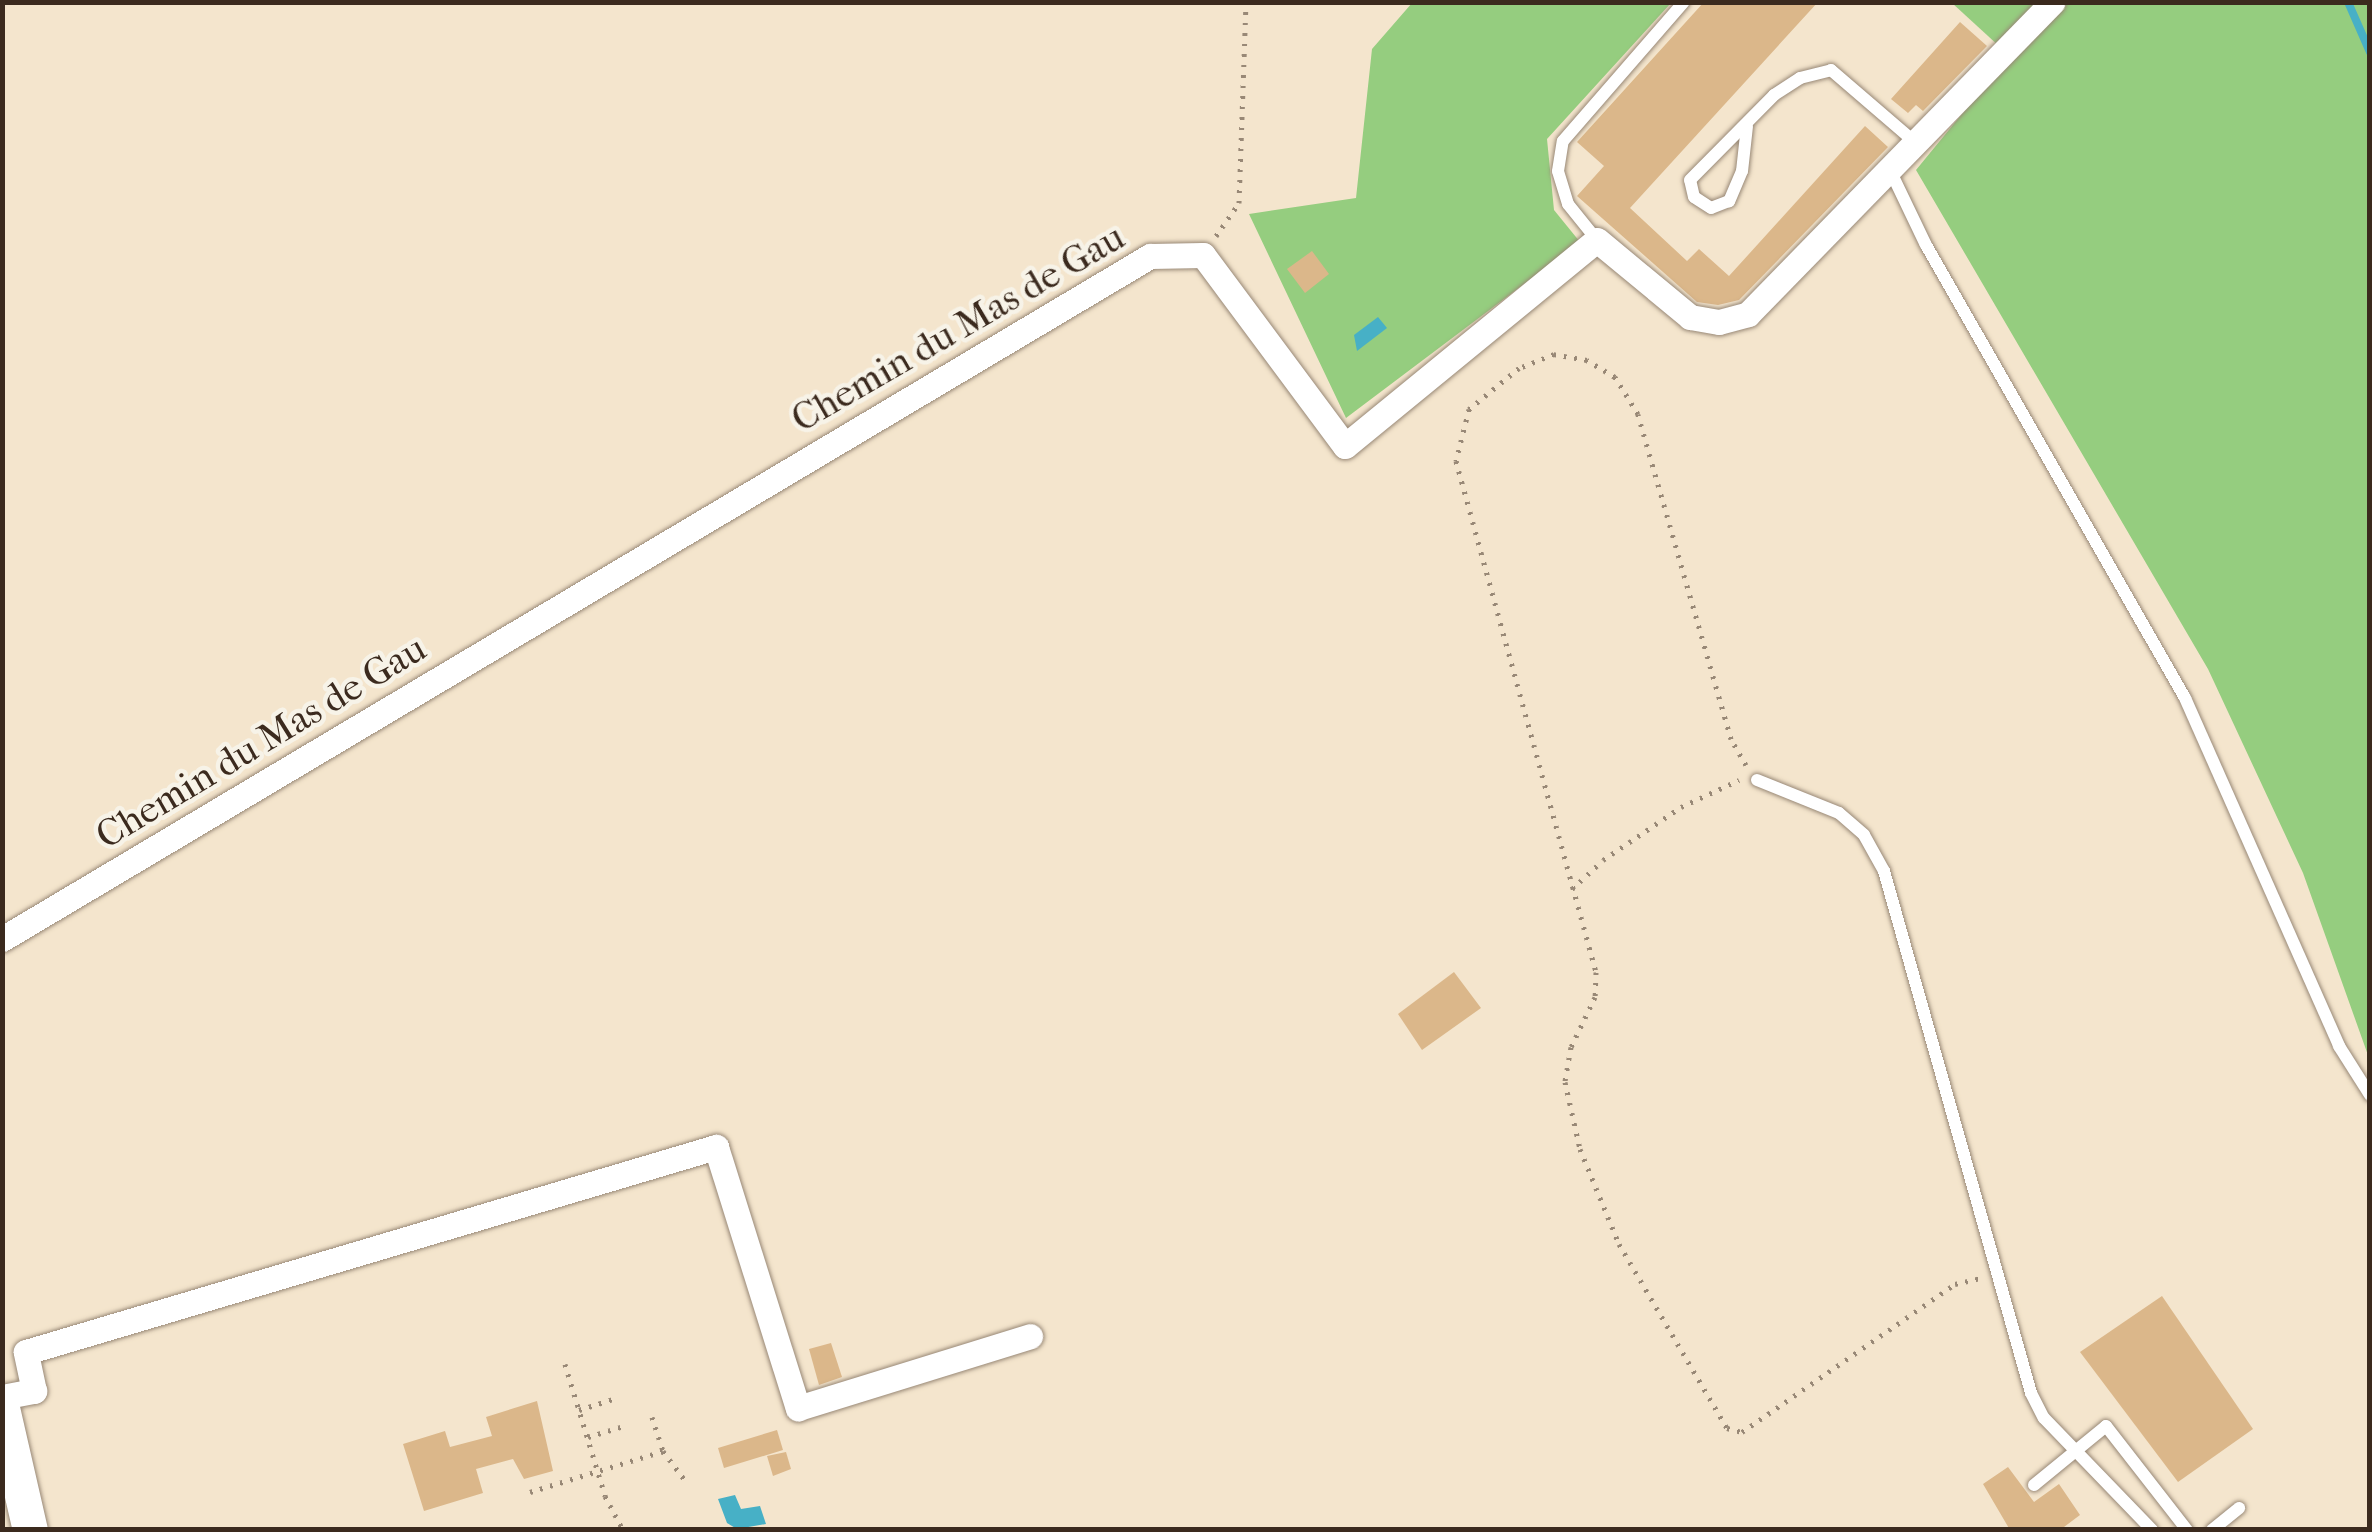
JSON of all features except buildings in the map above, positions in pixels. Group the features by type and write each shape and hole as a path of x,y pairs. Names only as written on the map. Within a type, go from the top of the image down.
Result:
{"street":[{"path":"1203,255 1345,446 1597,240 1690,317 1734,318 1748,314 2052,2"},
{"name":"Chemin du Mas de Gau","path":"2,939 1150,256 1203,255"},
{"path":"2,1397 34,1391 26,1352 716,1147 798,1408 1030,1336"},
{"path":"2,1408 30,1530"}],"lane":[{"path":"1597,240 1568,204 1558,171 1563,141 1684,2"},
{"path":"1747,126 1742,170 1729,201 1711,208 1694,197 1690,180 1747,126 1800,78 1831,70 1916,143"},
{"path":"1890,170 1926,246 2185,698 2339,1046 2370,1095"},
{"path":"1756,780 1839,813 1864,836 1884,872 2031,1393 2044,1418 2152,1530"},
{"path":"2034,1485 2106,1426 2187,1530"},
{"path":"2212,1530 2239,1508"}],"path":[{"path":"1203,255 1238,202 1246,2"},
{"path":"1756,780 1731,739 1638,414 1615,377 1587,360 1554,354 1518,368 1469,409 1456,461 1596,972 1596,998 1571,1047 1565,1082 1580,1149 1619,1244 1727,1428 1742,1432 1762,1424 1956,1284 2000,1278"},
{"path":"1572,889 1603,860 1681,807 1730,780 1756,780"},
{"path":"566,1364 598,1472 623,1530"},
{"path":"579,1410 616,1398"},
{"path":"652,1418 663,1451 685,1480"},
{"path":"588,1437 623,1426"},
{"path":"530,1492 663,1451"}],"green space":[{"path":"1412,3 1671,3 1547,139 1554,210 1580,242 1346,418 1249,214 1356,198 1372,49"},
{"path":"1952,3 2035,3 2000,47"},
{"path":"2053,3 2369,3 2369,1058 2303,873 2208,669 1916,170"}],"water":[{"path":"1378,317 1387,328 1357,351 1354,335"},
{"path":"735,1495 741,1509 760,1506 766,1524 737,1529 727,1523 718,1499"}],"waterway":[{"path":"2348,2 2370,52"}]}
